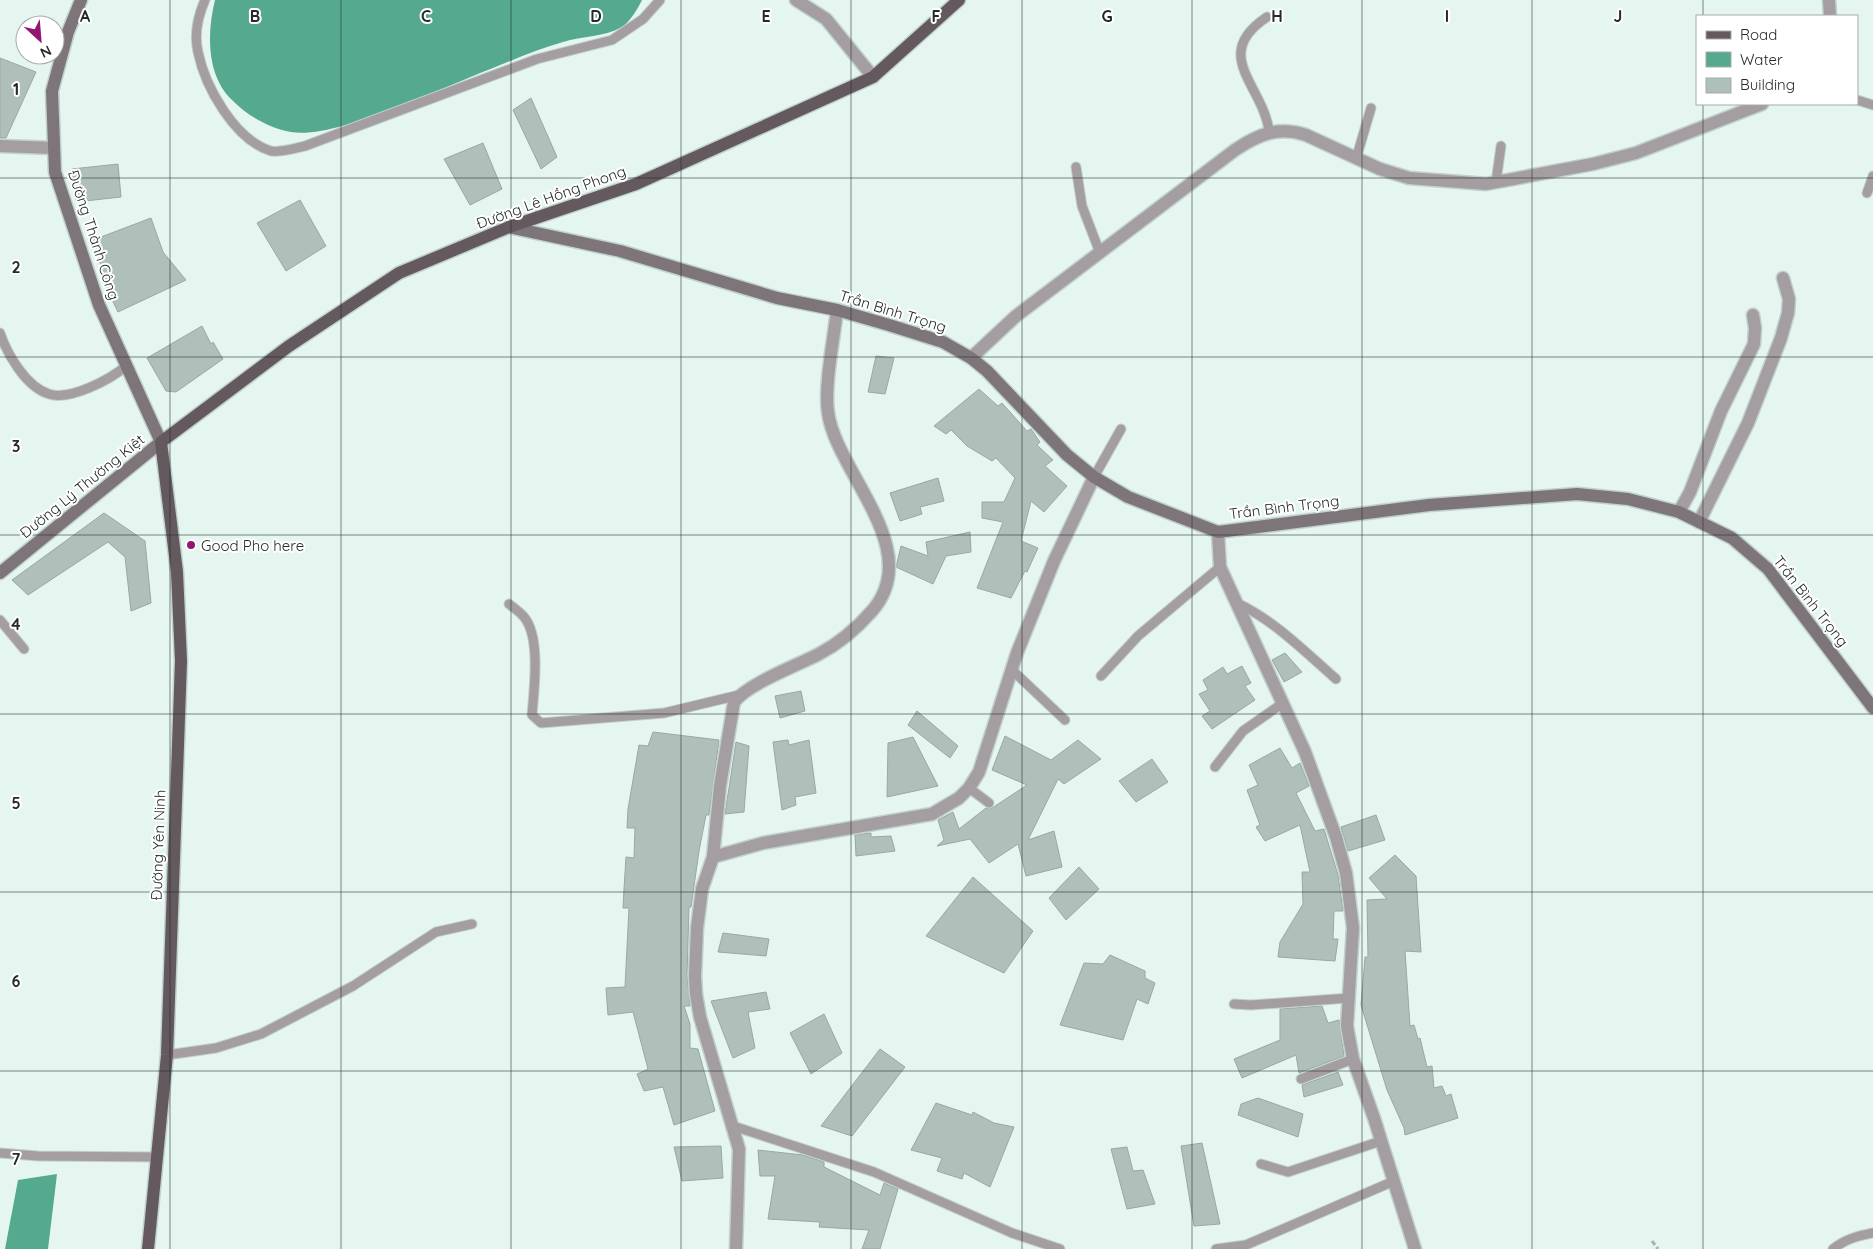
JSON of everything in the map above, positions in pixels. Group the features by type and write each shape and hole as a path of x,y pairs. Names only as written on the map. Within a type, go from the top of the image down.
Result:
{"main road":[{"name":"Đường Lê Hồng Phong","path":"161,442 288,346 399,273 509,227 636,184 873,77 959,0"},
{"name":"Đường Yên Ninh","path":"148,1249 166,1055 181,661 177,572 161,442"}],"street":[{"name":"Đường Thành Công","path":"81,0 68,32 52,91 55,172 73,232 99,305 161,442"},
{"path":"796,0 826,20 873,77"},
{"path":"1829,0 1830,15"},
{"path":"971,358 1016,316 1235,150 1254,138 1269,132 1295,132 1380,169 1409,178 1455,183 1496,182 1593,164 1636,153 1759,105"},
{"path":"0,146 54,148"},
{"name":"Trần Bình Trọng","path":"509,227 620,251 777,298 836,310 943,342 971,358 987,371 1068,455 1094,477 1128,497 1218,532 1429,505 1577,494 1628,499 1679,512 1732,538 1768,569 1873,708"},
{"path":"1699,522 1748,423 1781,338 1788,313 1789,300 1783,278"},
{"path":"736,1249 740,1149 700,1017 696,994 698,919 702,889 713,857 720,786 734,702 739,695 822,653 851,632 873,610 884,589 889,560 875,513 832,431 828,412 836,310"},
{"path":"1679,512 1690,492 1721,411 1754,344 1756,328 1753,315"},
{"name":"Đường Lý Thường Kiệt","path":"0,573 161,442"},
{"path":"713,857 763,843 932,814 960,798 969,788 978,772 1012,670 1054,561 1094,477"},
{"path":"1218,532 1220,568 1305,752 1336,837 1346,873 1353,928 1347,1026 1353,1059 1381,1140 1414,1249"}],"lane":[{"path":"205,0 198,17 198,52 210,89 246,138 272,151 305,146 537,59 612,40 643,19 660,0"},
{"path":"1267,17 1254,25 1242,39 1239,54 1241,65 1261,106 1269,132"},
{"path":"1858,100 1873,105"},
{"path":"1356,159 1371,108"},
{"path":"1496,182 1501,146"},
{"path":"1076,167 1082,206 1100,253"},
{"path":"1867,193 1873,176"},
{"path":"0,333 16,366 31,383 49,394 64,395 97,384 110,379 126,366"},
{"path":"1094,477 1121,429"},
{"path":"1101,676 1138,636 1220,568"},
{"path":"509,604 525,618 532,633 535,659 532,715 541,724 664,713 739,695"},
{"path":"1237,604 1260,614 1279,628 1336,679"},
{"path":"0,620 24,649"},
{"path":"1012,670 1066,720"},
{"path":"1215,768 1243,731 1283,703"},
{"path":"969,788 989,803"},
{"path":"166,1055 216,1048 261,1034 353,986 436,932 472,924"},
{"path":"1234,1004 1251,1005 1349,998"},
{"path":"1301,1078 1353,1059"},
{"path":"732,1126 874,1172 1012,1233 1060,1249"},
{"path":"1261,1164 1288,1172 1381,1140"},
{"path":"0,1153 38,1156 158,1157"},
{"path":"1216,1249 1246,1244 1394,1181"},
{"path":"1834,1249 1842,1242 1859,1235 1873,1234"}],"path":[{"path":"1652,1241 1658,1249"}],"water":[{"path":"215,0 642,0 628,22 615,30 544,48 361,120 311,132 291,132 259,120 245,111 223,90 213,66 211,53 212,12"},
{"path":"57,1174 48,1249 5,1249 18,1180"}],"building":[{"path":"0,58 36,72 6,138 0,138"},
{"path":"531,98 557,157 541,169 513,110"},
{"path":"483,143 502,189 470,205 444,159"},
{"path":"118,164 121,197 76,202 72,169"},
{"path":"300,200 326,246 286,271 257,223"},
{"path":"151,218 163,252 186,280 118,312 104,283 106,282 93,240"},
{"path":"202,326 211,344 213,342 223,359 176,392 166,391 147,358"},
{"path":"876,356 894,358 885,394 868,392"},
{"path":"979,389 998,406 1002,403 1027,431 1031,429 1040,442 1037,445 1053,460 1045,466 1067,486 1044,512 1031,501 1021,541 1038,548 1027,572 1025,571 1011,598 977,588 1003,522 982,518 982,502 1004,502 1015,478 996,458 992,461 967,446 951,430 946,434 934,426"},
{"path":"938,478 944,501 920,507 922,514 900,521 890,493"},
{"path":"104,513 145,541 151,603 131,611 125,557 108,542 28,595 12,580"},
{"path":"970,532 971,552 946,556 933,584 896,567 901,546 928,556 926,542"},
{"path":"1285,653 1302,672 1284,682 1272,660"},
{"path":"1242,666 1251,683 1245,686 1255,700 1212,729 1202,716 1210,711 1199,694 1208,690 1203,680 1223,667 1227,674"},
{"path":"801,691 805,711 780,718 775,696"},
{"path":"917,711 958,746 950,758 908,725"},
{"path":"653,732 719,740 709,815 706,815 691,907 689,907 687,976 690,1006 684,1006 690,1024 690,1048 698,1049 715,1111 674,1125 663,1087 644,1091 637,1074 648,1069 633,1012 608,1015 606,988 625,987 629,908 623,908 626,857 634,858 635,828 627,828 628,809 639,745 648,746"},
{"path":"1005,736 1051,760 1078,740 1101,759 1064,784 1058,779 1028,840 1054,831 1062,867 1026,876 1018,844 989,863 970,839 937,846 944,840 938,820 953,812 959,829 986,808 992,808 1027,785 992,770"},
{"path":"913,737 938,786 887,797 888,743"},
{"path":"788,740 789,745 809,740 816,793 795,797 796,805 782,810 773,742"},
{"path":"736,742 749,746 744,812 725,814"},
{"path":"1280,748 1292,768 1300,763 1309,786 1296,793 1315,831 1324,829 1338,875 1343,911 1334,911 1333,939 1338,939 1335,961 1278,957 1280,942 1303,904 1302,872 1310,872 1300,825 1265,841 1256,827 1260,825 1247,790 1258,785 1249,765"},
{"path":"1152,759 1168,782 1136,802 1119,781"},
{"path":"1376,815 1385,840 1348,851 1341,827"},
{"path":"871,833 871,837 891,836 895,851 856,856 855,835"},
{"path":"1395,855 1416,876 1421,952 1405,951 1410,1026 1414,1025 1418,1039 1420,1038 1427,1067 1432,1066 1434,1088 1442,1086 1446,1096 1451,1094 1458,1118 1405,1135 1404,1128 1387,1090 1361,1005 1365,957 1368,957 1367,900 1387,899 1369,878"},
{"path":"1079,867 1099,889 1066,920 1049,898"},
{"path":"973,877 1033,931 1004,973 926,936"},
{"path":"723,933 769,939 766,956 718,952"},
{"path":"1110,955 1145,971 1145,978 1155,983 1148,1004 1137,999 1123,1040 1060,1025 1084,963 1103,964"},
{"path":"766,992 770,1009 748,1012 755,1048 733,1058 711,1001"},
{"path":"1322,1006 1328,1023 1339,1020 1344,1056 1299,1073 1296,1055 1242,1078 1234,1059 1280,1040 1280,1009"},
{"path":"824,1014 842,1053 811,1074 790,1033"},
{"path":"880,1049 905,1067 852,1136 821,1126"},
{"path":"1338,1072 1343,1085 1304,1097 1302,1085"},
{"path":"1258,1098 1303,1114 1298,1137 1238,1115 1241,1104"},
{"path":"936,1103 972,1115 973,1112 994,1123 1014,1127 990,1187 964,1173 962,1179 937,1171 942,1158 911,1150"},
{"path":"1202,1143 1220,1224 1194,1226 1181,1146"},
{"path":"721,1146 723,1178 682,1181 674,1147"},
{"path":"1127,1147 1133,1171 1143,1170 1155,1204 1127,1209 1111,1149"},
{"path":"758,1150 803,1155 824,1162 824,1167 880,1195 884,1183 898,1189 880,1249 862,1249 869,1230 819,1227 820,1222 768,1219 775,1176 760,1176"}],"place":[{"name":"Good Pho here","path":"191,545"}]}
